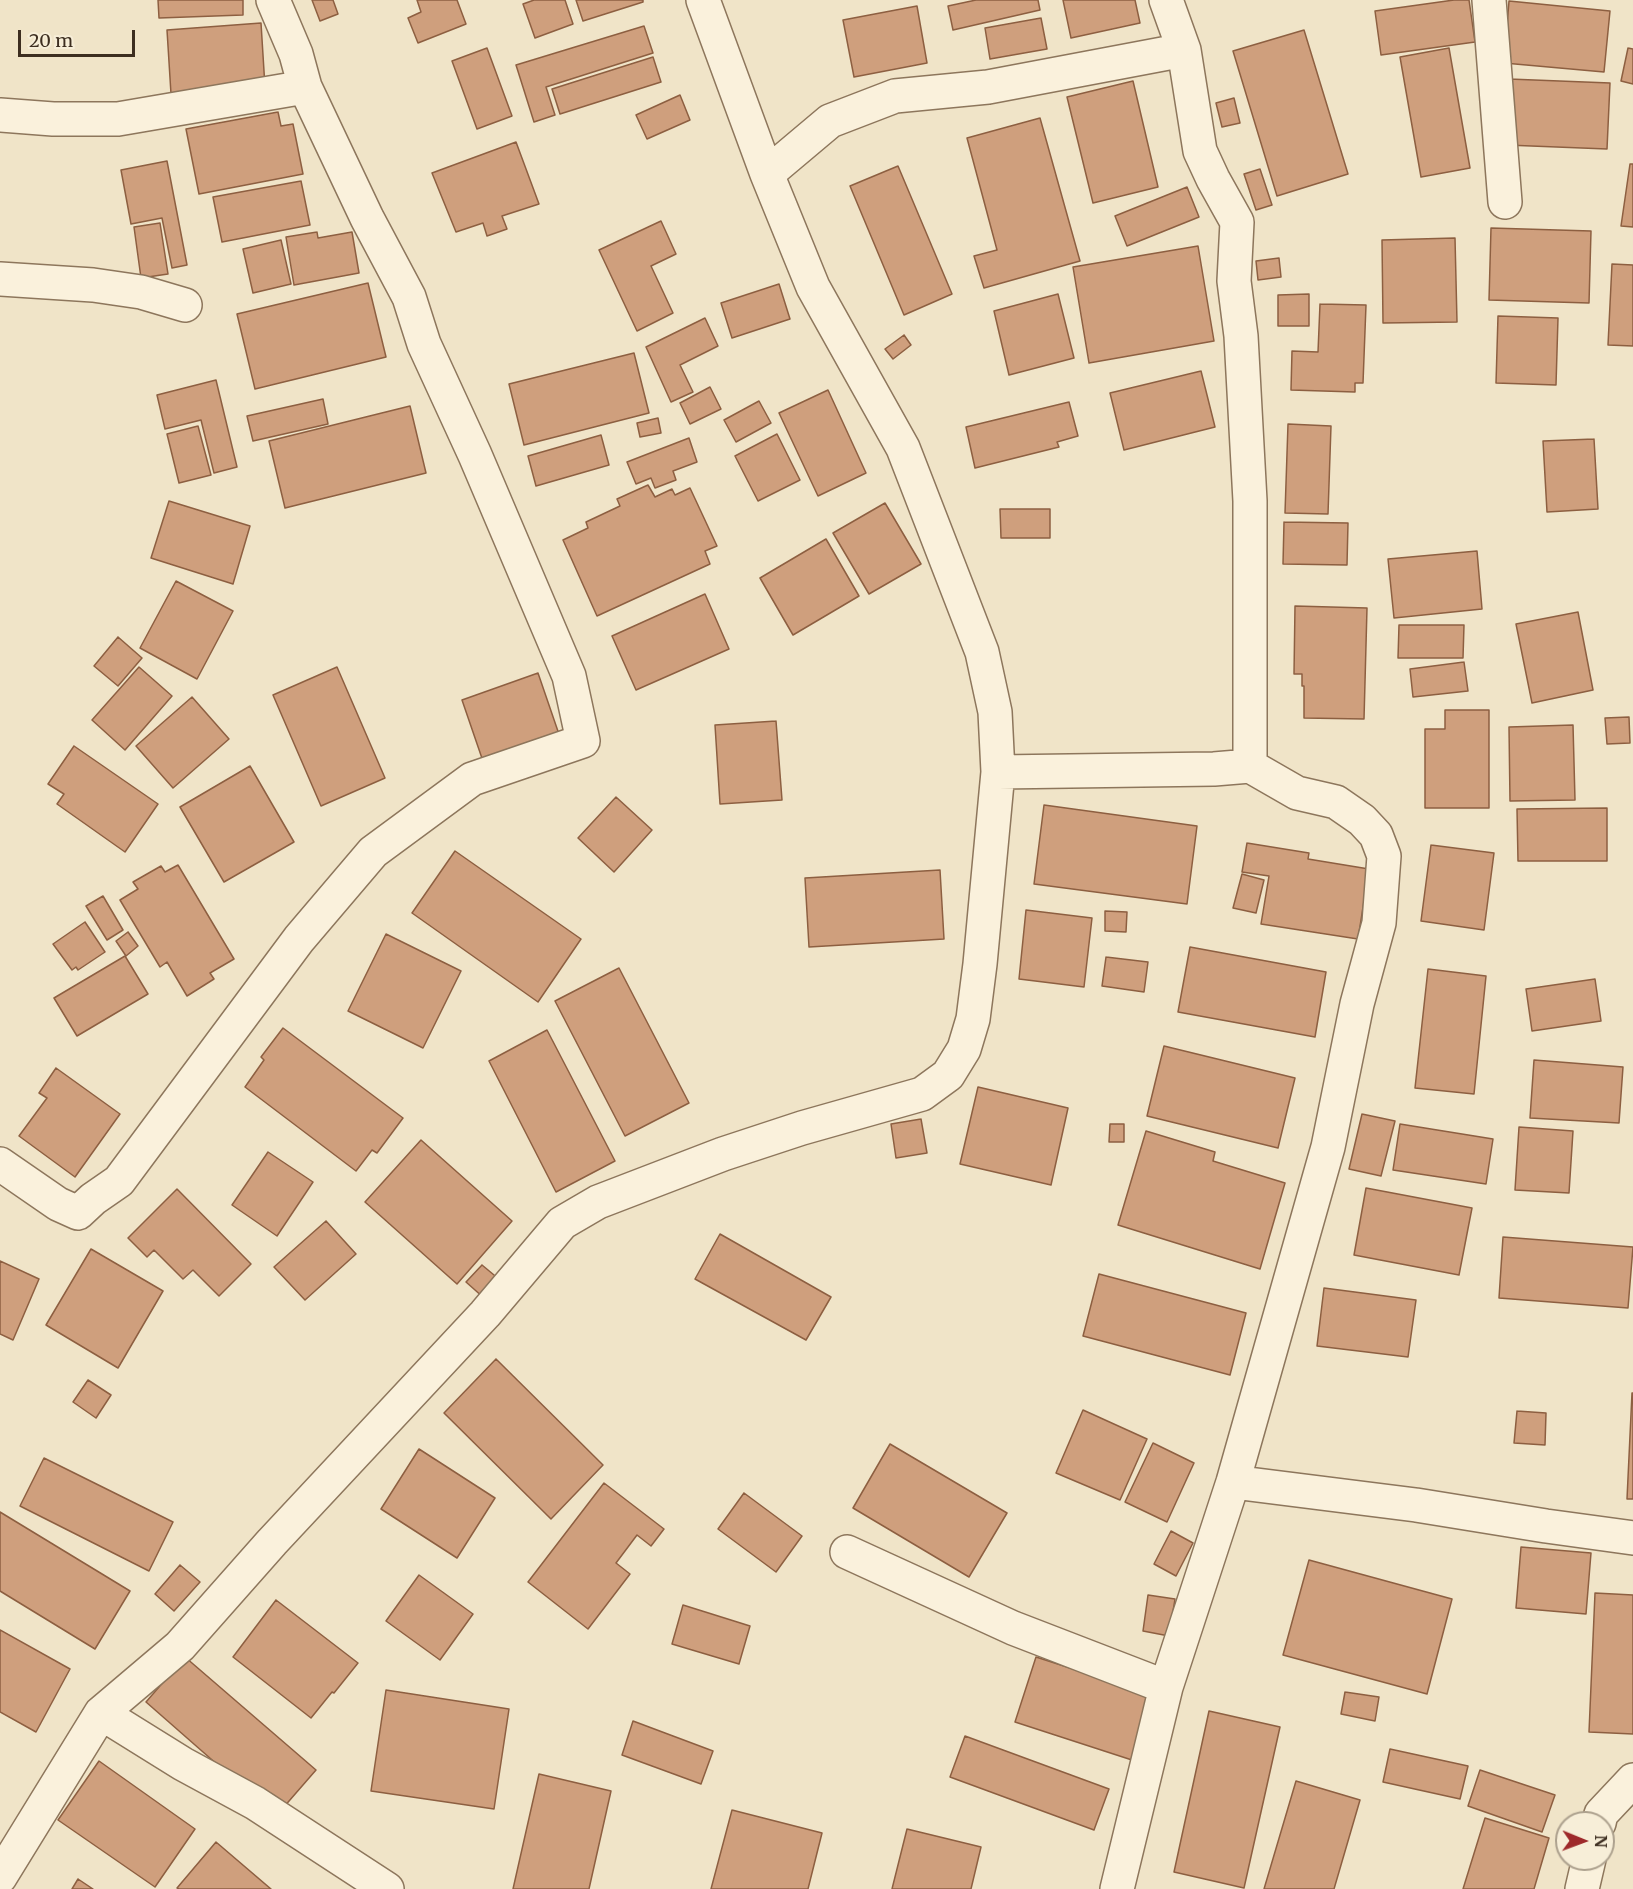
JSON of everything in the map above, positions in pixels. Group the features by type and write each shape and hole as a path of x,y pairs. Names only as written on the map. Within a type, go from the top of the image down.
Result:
{"street":[{"path":"0,1164 58,1204 78,1213 118,1181 299,939 373,852 472,779 583,741 569,676 475,455 424,344 409,297 367,218 305,87 296,54 273,0"},
{"path":"0,1877 101,1713 180,1646 272,1542 485,1314 562,1223 598,1202 723,1154 802,1128 922,1094 948,1076 964,1049 973,1019 980,964 998,772 995,712 982,652 903,448 813,286 766,174 703,0"},
{"path":"1166,0 1184,50 1200,151 1237,222 1234,281 1241,336 1250,501 1250,766"},
{"path":"1489,0 1505,202"},
{"path":"766,174 830,121 895,96 988,87 1184,50"},
{"path":"0,115 53,119 118,118 305,87"},
{"path":"0,279 93,285 141,292 185,305"},
{"path":"998,772 1214,769 1250,766 1297,793 1336,802 1362,820 1376,835 1384,856 1379,923 1357,1004 1328,1147 1233,1482 1166,1687 1117,1889"},
{"path":"1233,1482 1416,1505 1633,1538"},
{"path":"848,1552 1013,1628 1166,1687"},
{"path":"101,1713 183,1764 255,1803 387,1889"},
{"path":"1604,1811 1633,1780"},
{"path":"1582,1889 1586,1871"}],"building":[{"path":"158,0 243,0 243,15 159,18"},
{"path":"312,0 333,0 338,14 320,21"},
{"path":"417,0 457,0 466,24 418,43 408,18 421,12"},
{"path":"534,0 565,0 573,24 535,38 523,4"},
{"path":"576,0 643,0 643,2 583,21"},
{"path":"976,0 1038,0 1040,10 953,30 948,6"},
{"path":"1063,0 1135,0 1140,23 1071,38"},
{"path":"1469,0 1475,42 1381,55 1375,11"},
{"path":"1509,1 1610,11 1604,72 1504,63"},
{"path":"917,6 927,63 854,77 843,20"},
{"path":"1041,18 1047,49 990,59 985,28"},
{"path":"261,23 265,87 171,94 167,30"},
{"path":"644,26 653,53 546,87 555,115 534,122 516,65"},
{"path":"1304,30 1348,174 1277,196 1233,51"},
{"path":"487,48 512,116 477,129 452,61"},
{"path":"1449,48 1470,168 1421,177 1400,57"},
{"path":"1628,48 1633,49 1633,84 1621,81"},
{"path":"653,57 661,82 560,114 552,89"},
{"path":"1509,79 1610,83 1607,149 1506,145"},
{"path":"1133,81 1158,187 1093,203 1067,97"},
{"path":"680,95 690,120 647,139 636,115"},
{"path":"1234,98 1240,123 1222,127 1216,103"},
{"path":"278,112 281,126 293,124 303,174 199,194 186,129"},
{"path":"1040,118 1080,261 984,288 974,256 997,250 967,138"},
{"path":"516,142 539,204 502,216 507,229 487,236 483,223 456,232 432,173"},
{"path":"167,161 187,265 172,268 162,218 131,224 121,170"},
{"path":"1630,164 1633,164 1633,227 1621,226"},
{"path":"898,166 952,294 904,315 850,186"},
{"path":"1260,169 1272,205 1256,210 1244,174"},
{"path":"301,181 310,225 222,242 213,197"},
{"path":"1187,187 1199,217 1127,246 1115,216"},
{"path":"661,221 676,254 651,266 673,313 637,331 599,250"},
{"path":"160,223 168,274 141,278 134,227"},
{"path":"1491,228 1591,231 1589,303 1489,300"},
{"path":"317,232 318,238 352,232 359,273 294,285 286,237"},
{"path":"1455,238 1457,322 1383,323 1382,240"},
{"path":"281,240 291,284 253,293 243,249"},
{"path":"1198,246 1214,341 1089,363 1073,267"},
{"path":"1279,258 1281,277 1258,280 1256,261"},
{"path":"1612,264 1633,265 1633,346 1608,345"},
{"path":"368,283 386,357 255,389 237,314"},
{"path":"779,284 790,319 732,338 721,303"},
{"path":"1058,294 1074,358 1009,375 994,311"},
{"path":"1309,294 1309,326 1278,326 1278,295"},
{"path":"1320,304 1366,305 1363,383 1355,383 1355,392 1291,390 1292,351 1318,352"},
{"path":"1498,316 1558,318 1556,385 1496,383"},
{"path":"705,318 718,346 680,365 693,392 671,402 646,347"},
{"path":"904,335 911,345 893,359 885,349"},
{"path":"634,353 649,413 524,445 509,384"},
{"path":"1201,371 1215,427 1124,450 1110,393"},
{"path":"216,380 237,467 214,473 201,420 165,429 157,395"},
{"path":"710,387 721,409 690,424 680,403"},
{"path":"828,390 866,473 818,496 779,413"},
{"path":"323,399 328,424 253,441 247,416"},
{"path":"759,401 771,423 736,442 724,420"},
{"path":"1069,402 1078,436 1057,442 1059,447 975,468 966,427"},
{"path":"410,406 426,473 285,508 269,441"},
{"path":"658,418 661,433 640,437 637,423"},
{"path":"1288,424 1331,426 1328,514 1285,513"},
{"path":"198,426 211,475 179,483 167,434"},
{"path":"777,434 800,480 758,501 735,456"},
{"path":"601,435 609,465 536,486 528,456"},
{"path":"689,438 697,462 673,471 676,480 655,488 651,478 636,484 627,462"},
{"path":"1594,439 1598,509 1547,512 1543,441"},
{"path":"648,485 655,497 672,489 675,495 690,488 717,546 705,551 710,564 597,616 563,540 588,528 586,522 620,506 617,499"},
{"path":"169,501 250,526 233,584 151,558"},
{"path":"885,503 921,564 869,594 833,533"},
{"path":"1000,509 1050,509 1050,538 1001,538"},
{"path":"1284,522 1348,523 1347,565 1283,564"},
{"path":"826,539 859,596 793,635 760,578"},
{"path":"1477,551 1482,609 1394,618 1388,559"},
{"path":"176,581 233,611 197,679 140,648"},
{"path":"705,594 729,649 636,690 612,636"},
{"path":"1295,606 1367,608 1364,719 1304,718 1302,674 1294,674"},
{"path":"1578,612 1593,690 1532,703 1516,624"},
{"path":"1399,625 1464,625 1463,658 1398,658"},
{"path":"118,637 142,658 118,686 94,666"},
{"path":"1464,662 1468,691 1413,697 1410,669"},
{"path":"139,667 172,696 125,750 92,720"},
{"path":"337,667 385,778 321,806 273,695"},
{"path":"538,673 562,743 486,770 462,700"},
{"path":"192,697 229,739 173,788 136,746"},
{"path":"1445,710 1489,710 1489,808 1425,808 1425,729 1445,729"},
{"path":"1629,717 1630,743 1607,744 1605,718"},
{"path":"776,721 782,800 720,804 715,725"},
{"path":"1573,725 1575,800 1510,801 1509,727"},
{"path":"74,746 158,804 125,852 57,804 64,794 48,784"},
{"path":"250,766 294,842 224,882 180,807"},
{"path":"616,797 652,830 614,872 578,838"},
{"path":"1044,805 1197,826 1187,904 1034,884"},
{"path":"1607,808 1607,861 1518,861 1517,809"},
{"path":"1247,843 1309,853 1308,859 1369,869 1358,939 1261,924 1269,876 1242,872"},
{"path":"1431,845 1494,853 1484,930 1421,921"},
{"path":"455,851 581,939 538,1002 412,913"},
{"path":"178,865 234,959 210,973 214,979 187,996 167,962 160,967 120,900 138,889 133,882 161,866 165,872"},
{"path":"940,870 944,939 809,947 805,878"},
{"path":"1242,874 1264,880 1256,913 1233,908"},
{"path":"103,896 123,930 107,940 86,906"},
{"path":"1026,910 1092,918 1084,987 1019,979"},
{"path":"1105,911 1127,912 1126,932 1105,931"},
{"path":"85,922 105,952 78,970 76,967 72,970 53,944"},
{"path":"128,932 138,946 126,956 116,941"},
{"path":"386,934 461,971 423,1048 348,1011"},
{"path":"1190,947 1326,972 1315,1037 1178,1012"},
{"path":"125,956 148,994 77,1036 54,998"},
{"path":"1106,957 1148,962 1144,992 1102,986"},
{"path":"619,968 689,1103 625,1136 555,1001"},
{"path":"1428,969 1486,976 1474,1094 1415,1088"},
{"path":"1595,979 1601,1021 1532,1031 1526,989"},
{"path":"283,1028 403,1118 377,1153 372,1150 356,1171 245,1087 264,1060 261,1057"},
{"path":"547,1030 615,1161 556,1192 489,1061"},
{"path":"1164,1046 1295,1078 1278,1148 1147,1116"},
{"path":"1534,1060 1623,1067 1619,1123 1530,1118"},
{"path":"56,1068 120,1114 75,1177 19,1136 47,1098 39,1093"},
{"path":"978,1087 1068,1108 1051,1185 960,1164"},
{"path":"1362,1114 1395,1121 1381,1176 1349,1169"},
{"path":"921,1119 927,1153 896,1158 891,1124"},
{"path":"1110,1124 1124,1124 1124,1142 1109,1142"},
{"path":"1400,1124 1493,1139 1486,1184 1393,1170"},
{"path":"1519,1127 1573,1131 1569,1193 1515,1190"},
{"path":"1146,1131 1215,1152 1213,1161 1285,1183 1260,1269 1118,1225"},
{"path":"421,1140 512,1221 457,1284 365,1202"},
{"path":"268,1152 313,1182 277,1236 232,1205"},
{"path":"1366,1188 1472,1208 1459,1275 1354,1255"},
{"path":"177,1189 251,1264 219,1296 193,1270 183,1279 154,1250 147,1257 128,1238"},
{"path":"326,1221 356,1254 305,1300 274,1267"},
{"path":"720,1234 831,1297 806,1340 695,1279"},
{"path":"1503,1237 1633,1247 1628,1308 1499,1298"},
{"path":"91,1249 163,1291 118,1368 46,1325"},
{"path":"0,1261 39,1279 13,1340 0,1334"},
{"path":"482,1265 500,1280 484,1298 466,1282"},
{"path":"1099,1274 1246,1313 1230,1375 1083,1336"},
{"path":"1324,1288 1416,1300 1408,1357 1317,1346"},
{"path":"496,1359 603,1465 551,1519 444,1413"},
{"path":"88,1380 111,1395 96,1418 73,1402"},
{"path":"1632,1393 1633,1499 1627,1499"},
{"path":"1083,1410 1147,1439 1120,1500 1056,1473"},
{"path":"1517,1411 1546,1413 1545,1445 1514,1443"},
{"path":"1153,1443 1194,1463 1167,1522 1125,1502"},
{"path":"890,1444 1007,1513 969,1577 853,1508"},
{"path":"419,1449 495,1498 457,1558 381,1509"},
{"path":"44,1458 173,1522 149,1571 20,1506"},
{"path":"604,1483 664,1529 651,1546 637,1535 616,1563 630,1574 588,1629 528,1582"},
{"path":"744,1493 802,1536 776,1572 718,1529"},
{"path":"0,1512 130,1591 95,1649 0,1591"},
{"path":"1171,1531 1193,1543 1176,1576 1154,1564"},
{"path":"1521,1547 1591,1553 1586,1614 1516,1608"},
{"path":"1309,1560 1452,1599 1427,1694 1283,1655"},
{"path":"180,1565 200,1582 174,1611 155,1594"},
{"path":"419,1575 473,1614 440,1660 386,1621"},
{"path":"1595,1593 1633,1595 1633,1734 1589,1732"},
{"path":"1148,1595 1175,1599 1169,1636 1143,1631"},
{"path":"276,1600 358,1663 311,1718 233,1657"},
{"path":"683,1605 750,1626 739,1664 672,1644"},
{"path":"0,1630 70,1669 36,1732 0,1712"},
{"path":"185,1657 316,1770 276,1816 146,1702"},
{"path":"1036,1657 1157,1696 1135,1761 1015,1722"},
{"path":"386,1690 509,1709 494,1809 371,1791"},
{"path":"1345,1692 1379,1697 1375,1721 1341,1714"},
{"path":"1209,1711 1280,1727 1244,1888 1174,1872"},
{"path":"633,1721 713,1751 701,1784 622,1755"},
{"path":"965,1736 1109,1789 1094,1830 950,1777"},
{"path":"1390,1749 1468,1766 1460,1799 1383,1782"},
{"path":"99,1761 195,1829 155,1887 58,1820"},
{"path":"1480,1770 1555,1795 1542,1832 1468,1806"},
{"path":"539,1774 611,1791 589,1889 513,1889"},
{"path":"1296,1781 1360,1800 1334,1889 1264,1889"},
{"path":"732,1810 822,1833 808,1889 711,1889"},
{"path":"1485,1818 1549,1838 1534,1889 1463,1889"},
{"path":"907,1829 981,1847 971,1889 892,1889"},
{"path":"216,1842 271,1889 177,1888"},
{"path":"78,1879 93,1889 72,1889"}]}
